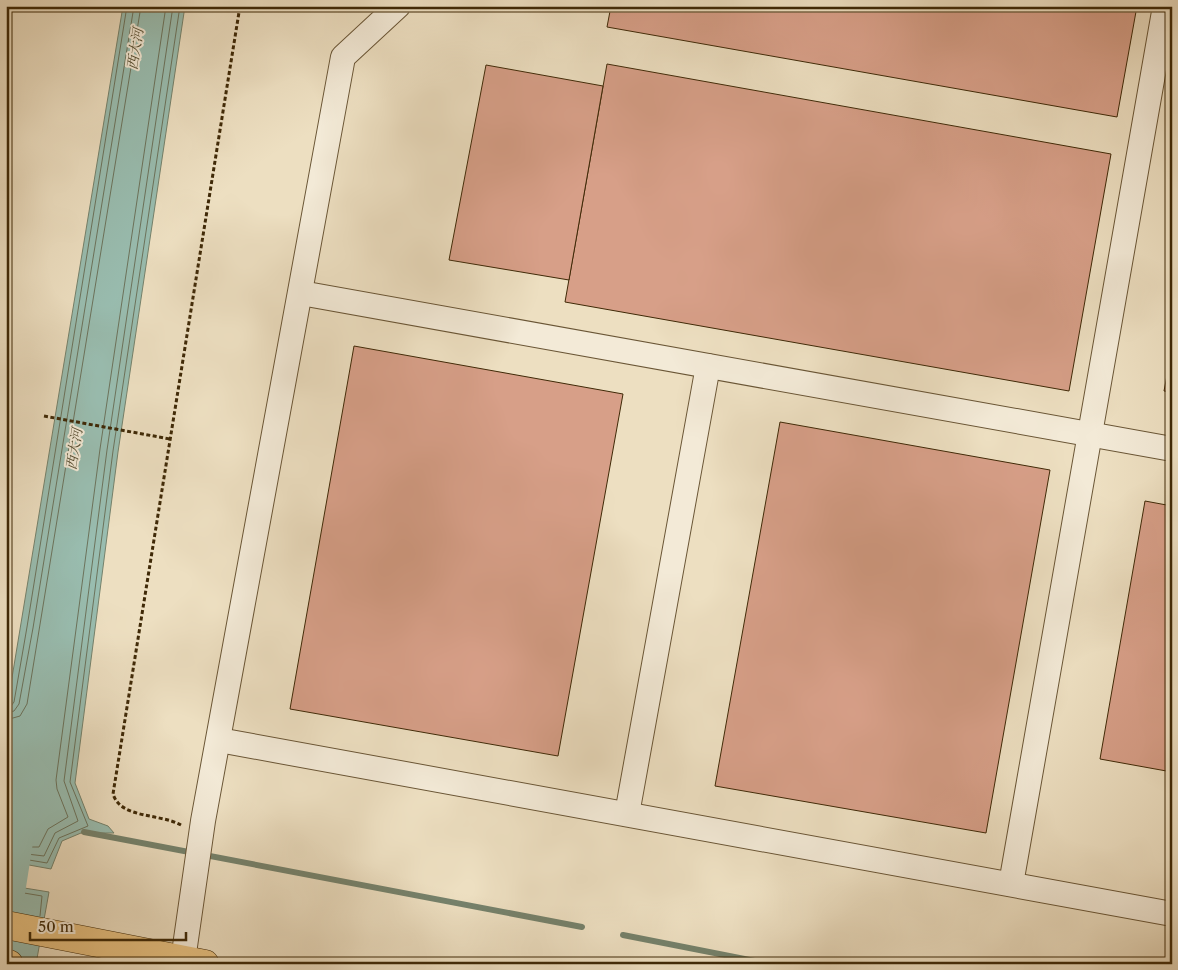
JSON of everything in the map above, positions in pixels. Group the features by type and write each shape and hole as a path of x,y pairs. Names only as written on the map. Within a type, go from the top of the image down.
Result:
{"main road":[{"path":"6,925 194,962"}],"lane":[{"path":"194,962 194,886 201,837 343,57 398,6"},
{"path":"1011,884 1165,6"},
{"path":"300,293 1172,449"},
{"path":"627,814 708,366"},
{"path":"219,740 1172,914"}],"path":[{"path":"201,837 170,819 127,811 116,801 113,794 240,6"},
{"path":"44,416 170,439"}],"water":[{"path":"123,6 185,6 118,452 75,783 89,819 108,826 114,833 81,833 62,841 51,869 29,865 6,873 6,714"},
{"path":"6,885 49,892 36,964 6,964"}],"building":[{"path":"592,6 611,6 610,10"},
{"path":"611,6 1137,6 1117,117 607,27"},
{"path":"607,64 1111,154 1069,391 565,302"},
{"path":"486,65 603,86 569,280 449,260"},
{"path":"354,346 623,394 558,756 290,709"},
{"path":"1172,349 1172,392 1164,391"},
{"path":"780,422 1050,470 986,833 715,786"},
{"path":"1145,501 1172,506 1172,772 1100,759"}],"waterway":[{"name":"西大河","path":"6,892 17,822"},
{"path":"84,832 582,927"},
{"path":"623,935 770,964"}]}
